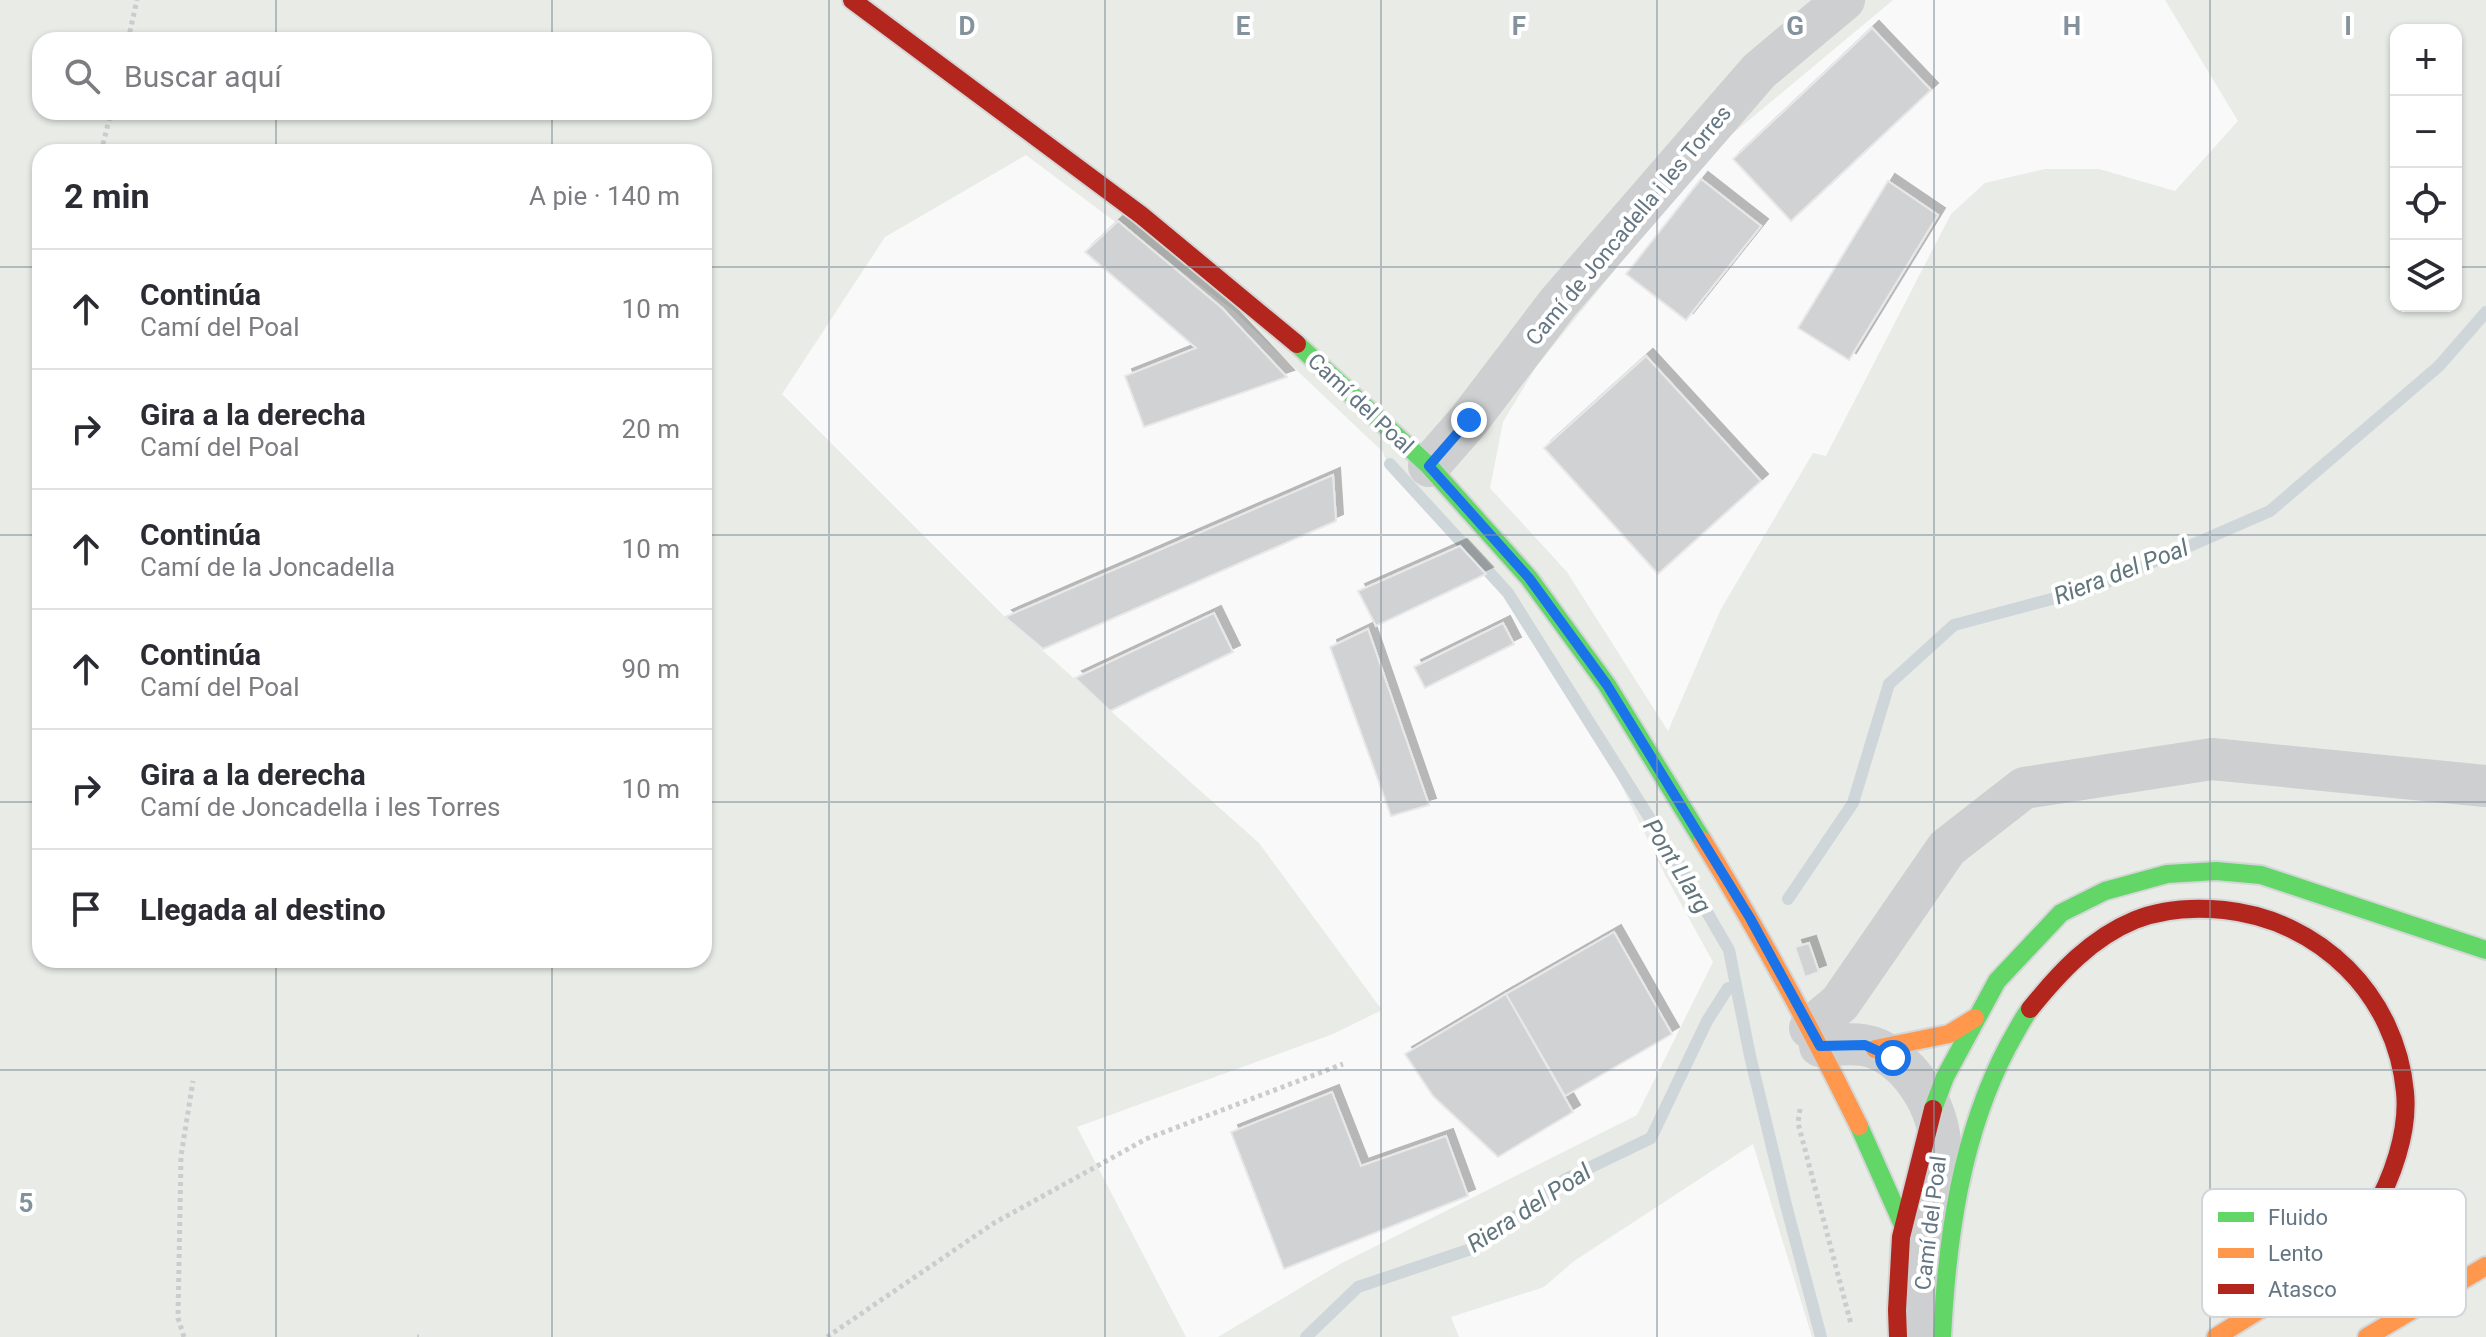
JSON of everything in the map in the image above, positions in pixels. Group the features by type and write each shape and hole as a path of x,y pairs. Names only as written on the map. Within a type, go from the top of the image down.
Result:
{"main road":[{"name":"Camí del Poal","path":"852,0 1141,215 1295,343 1429,466 1529,578 1607,685 1750,918 1867,1141 1903,1225"},
{"path":"1933,1109 1945,1077 1997,981 2061,913 2105,891 2167,874 2216,871 2261,875 2486,950"},
{"path":"1942,1337 1948,1251 1956,1204 1979,1113 2000,1062 2026,1014 2049,982 2084,949 2118,927 2157,913 2206,908 2258,913 2295,928 2328,948 2356,975 2379,1006 2397,1045 2405,1091 2401,1138 2387,1189"},
{"path":"1875,1049 1949,1034 1975,1018"},
{"name":"Camí del Poal","path":"1898,1337 1901,1237 1933,1109"},
{"path":"2466,1278 2486,1266"},
{"path":"2216,1337 2250,1317"},
{"path":"2367,1337 2401,1317"}],"street":[{"name":"Camí de Joncadella i les Torres","path":"1429,466 1469,420 1558,303 1759,71 1844,0"},
{"path":"1875,1049 1815,1037 1947,848 2024,788 2212,759 2486,786"},
{"name":"Camí del Poal","path":"1875,1049 1893,1058 1916,1081 1933,1109 1938,1128 1941,1151 1925,1238 1919,1337"}],"path":[{"path":"130,32 137,0"},
{"path":"103,144 109,120"},
{"path":"827,1337 994,1223 1146,1139 1343,1064"},
{"path":"184,1337 178,1318 181,1156 193,1081"},
{"path":"1800,1107 1798,1123 1854,1337"}],"shaded area":[{"path":"0,0 1893,0 1712,151 1536,367 1503,422 1490,488 1567,572 1668,731 1721,609 1813,453 1826,456 1951,214 1985,183 2045,169 2099,169 2175,191 2238,121 2165,0 2486,0 2486,1337 1812,1337 1753,1144 1574,1261 1544,1287 1451,1317 1459,1337 1218,1337 1340,1264 1637,1115 1713,962 1664,873 1611,764 1506,595 1388,466 1383,452 1233,310 1026,155 885,237 782,394 1005,617 1259,843 1382,1010 1333,1034 1077,1127 1186,1337 0,1337"}],"building":[{"path":"1872,28 1931,90 1791,221 1733,159"},
{"path":"1701,179 1761,226 1686,320 1626,274"},
{"path":"1888,181 1938,215 1849,360 1798,328"},
{"path":"1118,221 1222,308 1287,377 1144,427 1125,376 1196,348 1085,252"},
{"path":"1646,356 1761,481 1658,574 1544,448"},
{"path":"1333,475 1336,521 1043,649 1005,617"},
{"path":"1460,546 1486,574 1376,626 1358,591"},
{"path":"1214,613 1233,652 1110,711 1075,678"},
{"path":"1503,623 1514,644 1425,688 1414,667"},
{"path":"1368,629 1429,805 1391,816 1330,647"},
{"path":"1614,932 1672,1034 1565,1096 1506,994"},
{"path":"1809,943 1819,972 1805,977 1795,947"},
{"path":"1506,994 1573,1112 1498,1157 1433,1096 1405,1054"},
{"path":"1332,1092 1361,1166 1446,1136 1468,1196 1284,1269 1231,1132"}],"waterway":[{"name":"Riera del Poal","path":"1788,899 1853,803 1889,684 1954,625 2093,588 2270,511 2439,366 2486,312"},
{"name":"Pont Llarg","path":"1390,464 1508,593 1729,950 1750,1056 1821,1337"},
{"name":"Riera del Poal","path":"1306,1337 1358,1287 1474,1248 1564,1180 1651,1138 1707,1021 1728,988"}],"traffic: fast":[{"path":"1297,344 1429,466 1529,578 1607,685 1703,841"},
{"path":"1933,1109 1945,1077 1997,981 2061,913 2105,891 2167,874 2216,871 2261,875 2486,950"},
{"path":"1942,1337 1953,1225 1968,1151 1992,1080 2030,1009"},
{"path":"1859,1126 1903,1225"}],"traffic: slow":[{"path":"1703,841 1784,982 1859,1126"},
{"path":"1875,1049 1949,1034 1975,1018"},
{"path":"2466,1278 2486,1266"},
{"path":"2216,1337 2248,1317"},
{"path":"2367,1337 2401,1317"}],"traffic: jam":[{"path":"852,0 1141,215 1297,344"},
{"path":"2030,1009 2064,970 2104,936 2156,913 2224,910 2259,917 2292,929 2321,946 2347,968 2369,994 2386,1024 2399,1057 2406,1107 2402,1139 2384,1189"},
{"path":"1898,1337 1901,1237 1933,1109"}],"route":[{"path":"1469,420 1429,466 1529,578 1607,685 1750,918 1820,1046 1865,1045 1893,1058"}]}
